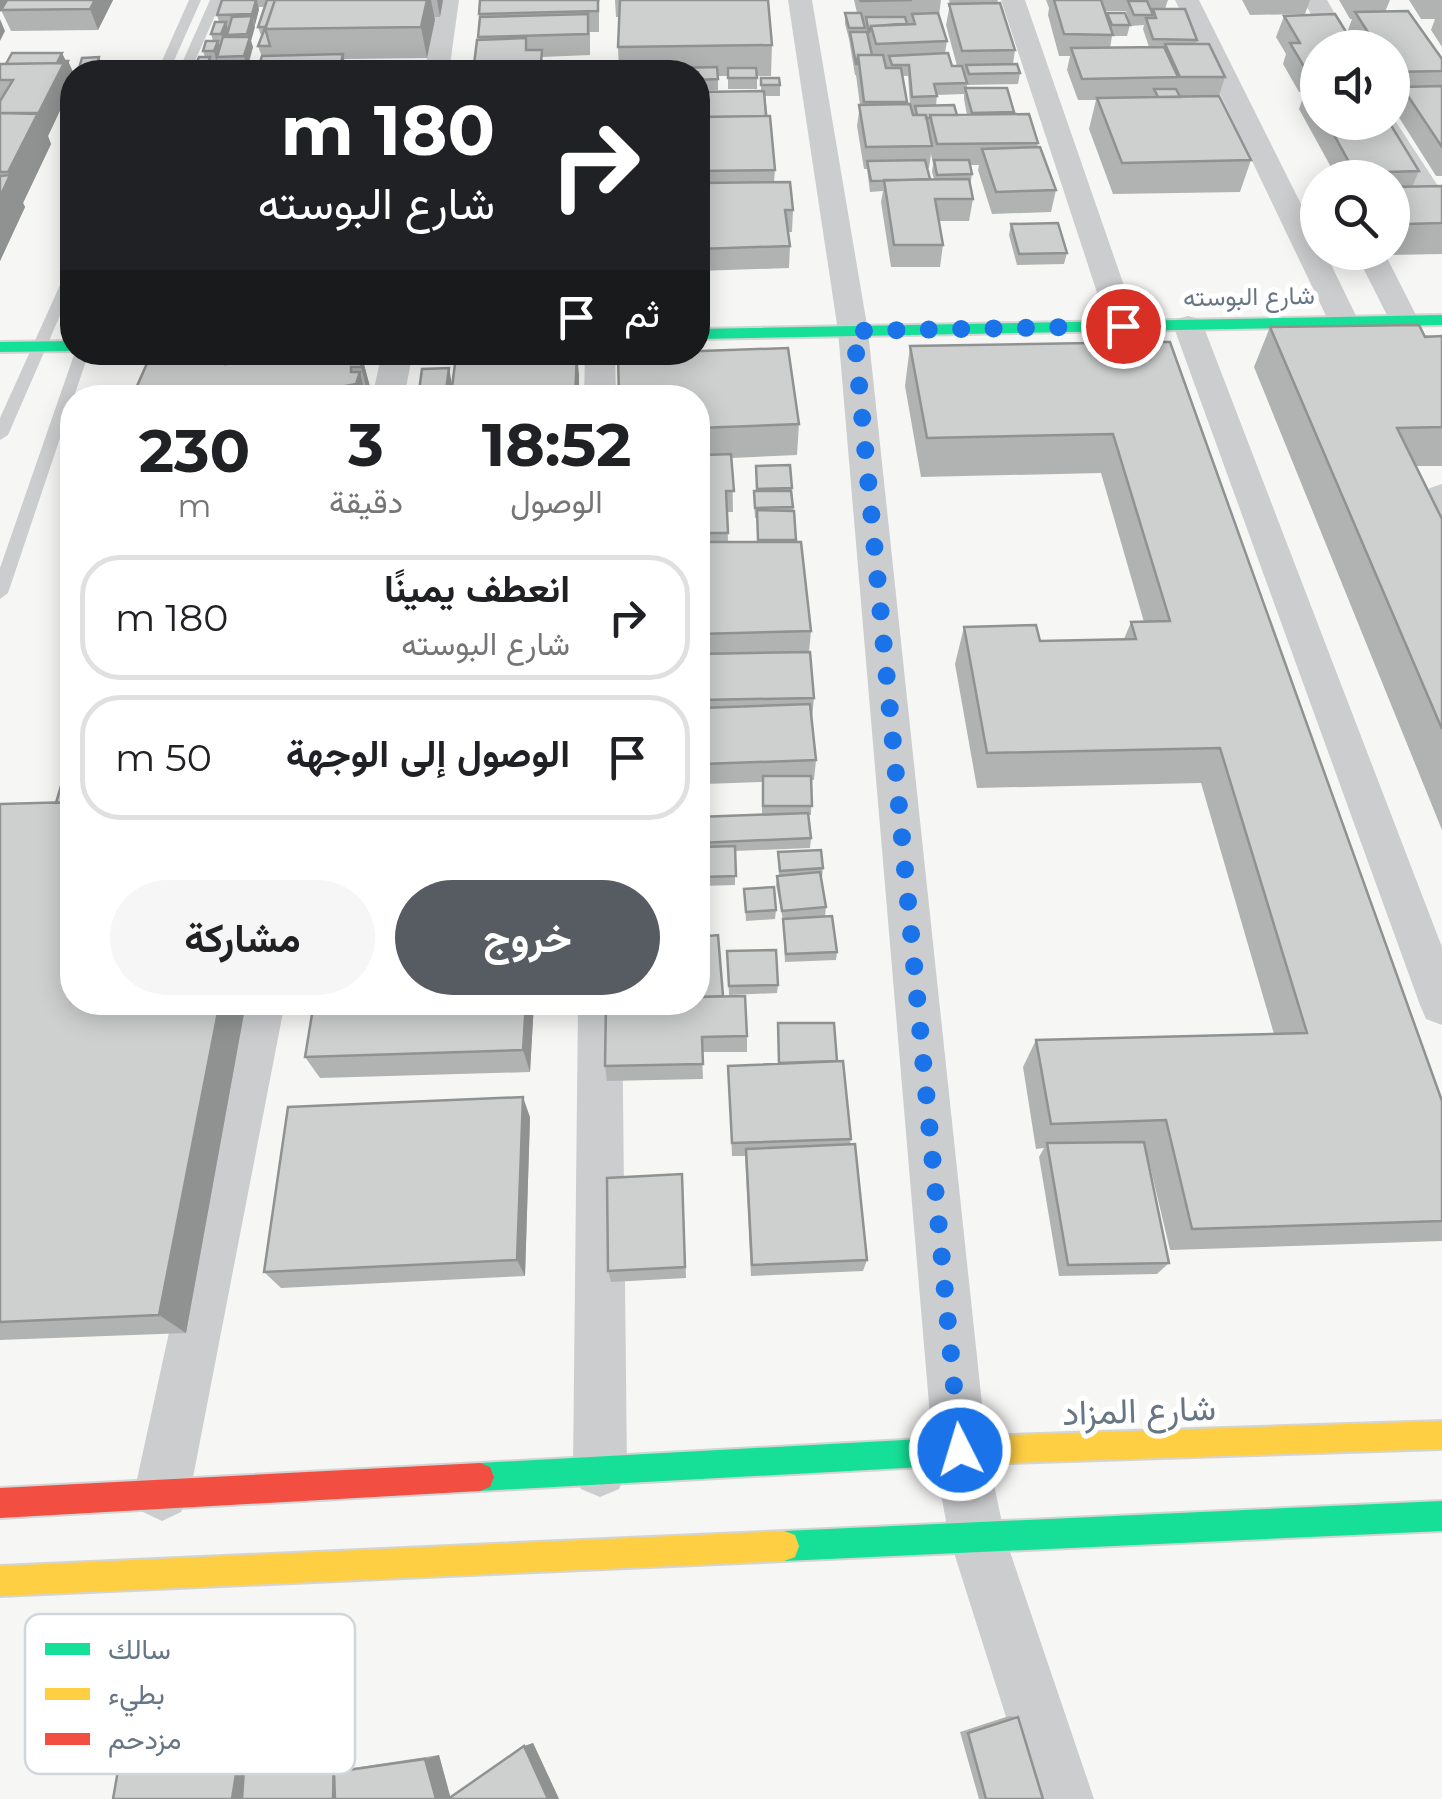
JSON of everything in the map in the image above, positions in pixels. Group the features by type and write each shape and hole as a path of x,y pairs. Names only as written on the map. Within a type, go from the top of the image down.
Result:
{"street":[{"path":"439,60 447,0"},
{"path":"800,0 854,331 960,1450 977,1537 1063,1799"},
{"path":"1013,0 1123,326"},
{"path":"1187,0 1344,322"},
{"path":"1315,0 1332,30"},
{"path":"1397,140 1439,207"},
{"path":"1410,208 1439,207"},
{"path":"1378,270 1404,321"},
{"name":"شارع البوسته","path":"710,334 1442,320"},
{"path":"1188,325 1442,1005"},
{"path":"0,347 60,346"},
{"path":"1442,496 1435,500 1442,520"},
{"path":"162,1493 260,1015"},
{"path":"600,1015 600,1470"},
{"name":"شارع المزاد","path":"0,1503 960,1450 1442,1435"},
{"path":"0,1582 1442,1516"}],"lane":[{"path":"168,60 195,0"},
{"path":"189,60 216,0"},
{"path":"0,436 60,301"},
{"path":"0,593 60,417"}],"building":[{"path":"7,0 95,0 90,9 1,10"},
{"path":"222,0 256,0 252,14 217,15"},
{"path":"267,0 275,0 266,27 258,27"},
{"path":"275,0 427,0 421,27 265,29"},
{"path":"480,0 598,0 598,11 479,14"},
{"path":"620,0 768,0 772,45 618,47"},
{"path":"1054,0 1101,0 1113,35 1064,34"},
{"path":"1128,1 1147,1 1153,15 1134,15"},
{"path":"1000,3 1015,50 962,51 949,4"},
{"path":"1153,9 1185,9 1197,40 1153,39 1146,18 1156,18"},
{"path":"1408,11 1442,59 1442,71 1410,72 1410,30 1366,30 1355,12"},
{"path":"845,13 861,13 865,28 849,28"},
{"path":"938,13 947,41 876,44 871,26 915,24 912,14"},
{"path":"1107,13 1125,13 1130,25 1112,25"},
{"path":"588,14 588,34 478,37 480,17"},
{"path":"1335,14 1345,30 1300,30 1300,43 1284,16"},
{"path":"252,16 247,34 227,35 232,17"},
{"path":"866,17 905,17 907,24 871,26 869,33"},
{"path":"215,22 226,22 221,34 211,34"},
{"path":"265,28 270,46 258,46"},
{"path":"850,32 867,32 872,55 858,55 857,64 856,64"},
{"path":"223,37 250,37 244,56 217,57"},
{"path":"526,38 526,50 542,50 541,60 475,60 477,40"},
{"path":"206,41 218,41 214,51 203,51"},
{"path":"1290,43 1300,43 1300,60"},
{"path":"1165,44 1209,44 1225,77 1180,77"},
{"path":"1164,47 1178,77 1082,79 1071,48"},
{"path":"12,53 62,53 60,63 6,64"},
{"path":"948,53 952,66 962,66 967,83 934,84 937,96 912,97 909,65 892,65 889,56"},
{"path":"343,54 342,60 261,60 262,56"},
{"path":"858,55 883,55 886,68 901,68 907,102 864,102"},
{"path":"60,63 60,71 38,114 0,113 0,101 13,80 0,80 0,64"},
{"path":"1017,64 1020,73 969,74 966,65"},
{"path":"710,67 717,67 718,79 710,79"},
{"path":"728,68 756,68 757,78 728,78"},
{"path":"761,78 779,78 780,85 761,85"},
{"path":"1442,86 1442,147 1410,99 1410,87"},
{"path":"965,88 1007,88 1014,112 972,113"},
{"path":"1154,89 1176,89 1180,97 1158,97"},
{"path":"764,91 766,116 710,117 710,92"},
{"path":"1219,96 1251,160 1122,163 1097,98"},
{"path":"910,104 913,115 926,115 932,146 866,147 859,105"},
{"path":"954,105 957,115 930,115 931,118 917,115 915,106"},
{"path":"0,113 38,113 8,172 0,172"},
{"path":"1029,114 1038,143 937,144 930,115"},
{"path":"770,116 775,170 710,171 710,117"},
{"path":"1337,140 1400,140 1419,171 1410,171 1410,160 1348,160"},
{"path":"1040,147 1056,190 996,192 982,149"},
{"path":"925,160 930,179 871,181 867,161"},
{"path":"934,160 969,160 972,174 937,175"},
{"path":"10,175 0,197 0,176"},
{"path":"969,179 973,199 935,199 943,245 894,245 884,180"},
{"path":"790,182 793,210 785,210 790,246 710,249 710,183"},
{"path":"1442,186 1442,223 1410,224 1410,187"},
{"path":"1058,223 1067,253 1019,254 1011,224"},
{"path":"1419,325 1425,337 1442,336 1442,427 1397,428 1442,519 1442,729 1270,327"},
{"path":"1088,334 1116,334 1118,342 1170,342 1442,1101 1442,1221 1192,1229 1166,1120 1051,1124 1036,1040 1307,1033 1220,748 987,753 964,627 1036,625 1040,641 1136,639 1131,622 1170,621 1113,434 927,438 910,346 1090,343"},
{"path":"788,348 799,424 710,428 710,385 619,385 618,365 710,365 710,351"},
{"path":"146,365 361,365 351,367 351,372 360,372 356,384 351,385 137,385"},
{"path":"455,365 576,365 576,385 452,385"},
{"path":"449,368 447,385 420,385 422,369"},
{"path":"731,454 734,491 726,491 728,533 710,533 710,455"},
{"path":"790,465 792,488 757,489 756,466"},
{"path":"754,491 791,491 793,507 755,508"},
{"path":"757,510 794,511 796,540 758,540"},
{"path":"710,542 801,542 811,631 710,634"},
{"path":"810,652 814,698 710,700 710,654"},
{"path":"810,704 816,760 710,764 710,708"},
{"path":"763,776 811,776 812,806 763,806"},
{"path":"60,802 60,1015 217,1015 159,1315 0,1322 0,804"},
{"path":"808,813 811,838 710,842 710,817"},
{"path":"735,846 736,876 710,877 710,847"},
{"path":"821,850 823,868 780,871 778,852"},
{"path":"820,872 826,907 782,911 777,876"},
{"path":"774,887 776,910 746,912 744,889"},
{"path":"832,916 837,952 786,954 783,919"},
{"path":"718,935 723,996 710,997 710,936"},
{"path":"776,950 778,985 729,986 727,951"},
{"path":"745,996 747,1036 702,1037 703,1064 605,1066 606,1015 710,1015 710,997"},
{"path":"312,1015 525,1015 523,1050 305,1057"},
{"path":"778,1023 834,1023 837,1061 779,1063"},
{"path":"843,1061 851,1139 732,1143 728,1066"},
{"path":"523,1097 517,1260 264,1272 288,1107"},
{"path":"1144,1142 1169,1263 1068,1265 1047,1143"},
{"path":"855,1144 867,1260 752,1265 746,1149"},
{"path":"682,1174 685,1267 608,1271 607,1178"},
{"path":"1018,1717 1043,1799 986,1799 968,1733"},
{"path":"524,1746 548,1799 448,1799"},
{"path":"425,1759 436,1799 335,1799 334,1774 355,1774 355,1769"},
{"path":"117,1774 236,1774 232,1799 113,1799"},
{"path":"244,1774 334,1774 333,1799 242,1799"}],"traffic: fast":[{"path":"710,334 1442,320"},
{"path":"0,347 60,346"},
{"path":"480,1477 977,1450"},
{"path":"784,1546 1442,1516"}],"traffic: slow":[{"path":"977,1450 1442,1435"},
{"path":"0,1581 784,1546"}],"traffic: jam":[{"path":"0,1503 480,1477"}],"route":[{"path":"960,1450 854,331 1123,326"}]}
